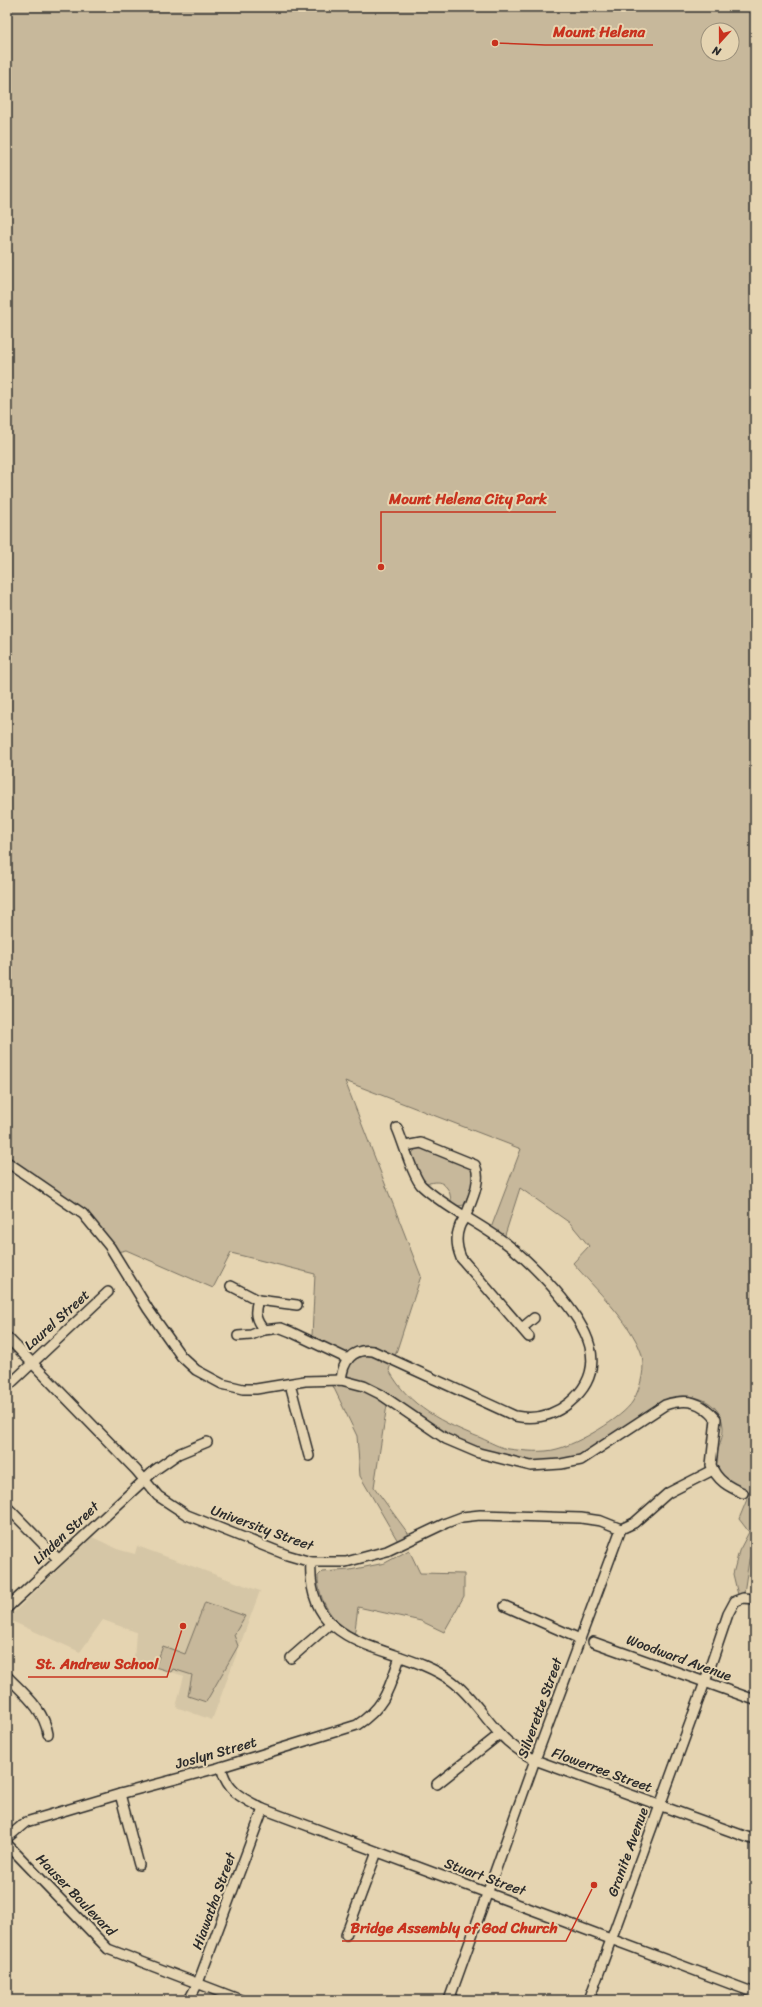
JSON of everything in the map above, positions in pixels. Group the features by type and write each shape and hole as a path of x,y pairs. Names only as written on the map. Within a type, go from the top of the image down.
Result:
{"street":[{"path":"341,1380 343,1366 348,1359 360,1351 373,1351 400,1361 502,1410 523,1417 549,1415 564,1407 580,1394 589,1378 592,1358 589,1339 580,1320 568,1304 507,1244 420,1185 397,1128"},
{"path":"405,1146 421,1143 475,1165 478,1171 478,1179 466,1216 459,1227 457,1246 461,1258 529,1337"},
{"path":"7,1162 83,1214 110,1247 170,1342 196,1370 215,1382 243,1389 341,1380 364,1386 380,1394 446,1439 479,1453 531,1466 561,1464 581,1460 665,1405 680,1400 698,1403 709,1410 716,1419 711,1465 713,1470 725,1485 743,1493"},
{"path":"231,1286 258,1300 297,1305"},
{"name":"Laurel Street","path":"7,1386 31,1362 108,1292"},
{"path":"258,1300 256,1318 264,1330"},
{"path":"522,1328 534,1318"},
{"path":"238,1336 251,1335 264,1330 281,1328 348,1359"},
{"name":"University Street","path":"7,1337 158,1496 187,1516 287,1555 311,1562 346,1562 365,1558 404,1544 426,1531 446,1522 462,1517 480,1515 581,1518 601,1521 621,1529"},
{"path":"290,1384 309,1456"},
{"name":"Linden Street","path":"7,1608 154,1470 178,1454 207,1442"},
{"path":"621,1529 634,1523 668,1493 713,1470"},
{"path":"7,1506 58,1559"},
{"name":"Silverette Street","path":"449,2000 535,1760 621,1529"},
{"name":"Flowerree Street","path":"311,1562 310,1574 315,1596 320,1608 331,1623 350,1638 432,1669 453,1682 466,1693 500,1734 535,1760 755,1840"},
{"name":"Granite Avenue","path":"588,2000 705,1682 728,1614 734,1601 743,1598 755,1599"},
{"path":"505,1606 580,1639"},
{"path":"291,1658 331,1623"},
{"name":"Woodward Avenue","path":"593,1642 755,1700"},
{"name":"Joslyn Street","path":"7,1838 26,1822 120,1794 221,1767 357,1725 374,1713 386,1696 400,1657"},
{"path":"7,1676 40,1712 46,1722 48,1734"},
{"path":"436,1784 500,1734"},
{"name":"Stuart Street","path":"221,1767 223,1776 237,1796 263,1810 755,1993"},
{"path":"120,1794 139,1865"},
{"name":"Hiawatha Street","path":"189,2000 198,1984 263,1810"},
{"name":"Hauser Boulevard","path":"7,1844 108,1949 241,2000"},
{"path":"346,1936 377,1852"}],"shaded area":[{"path":"7,7 755,7 755,1543 749,1560 744,1593 738,1595 733,1574 739,1551 749,1532 739,1519 750,1492 728,1481 718,1469 716,1458 722,1438 723,1427 721,1417 711,1404 695,1397 677,1396 668,1398 582,1454 562,1460 522,1460 481,1450 443,1433 426,1423 377,1387 348,1377 347,1369 357,1359 367,1356 384,1361 391,1364 389,1370 406,1394 417,1404 440,1420 499,1446 521,1450 552,1450 566,1446 599,1430 628,1408 638,1390 642,1377 643,1364 641,1352 636,1340 620,1317 573,1263 589,1246 570,1223 520,1188 504,1238 491,1228 521,1149 345,1081 421,1276 395,1356 369,1345 360,1346 342,1354 312,1336 315,1274 231,1253 213,1288 126,1250 117,1252 103,1231 82,1210 7,1158"},
{"path":"417,1147 472,1168 476,1177 464,1205 458,1206 452,1203 449,1192 444,1184 437,1182 425,1183 422,1181 411,1155"},
{"path":"332,1384 354,1387 374,1396 387,1405 374,1487 410,1536 399,1543 360,1476 357,1436"},
{"path":"92,1537 120,1550 135,1554 137,1546 260,1591 212,1720 176,1707 184,1676 134,1660 136,1632 103,1620 80,1652 7,1619"},
{"path":"409,1550 420,1573 464,1574 464,1596 444,1632 421,1621 358,1607 354,1637 340,1625 328,1611 321,1594 318,1576 322,1572 350,1570 385,1563"},
{"path":"205,1602 245,1616 234,1635 238,1646 206,1702 188,1696 192,1675 173,1669 171,1672 155,1667 163,1646 185,1654"}],"place":[{"name":"Mount Helena","path":"495,43"},
{"name":"Mount Helena City Park","path":"381,567"},
{"name":"St. Andrew School","path":"183,1626"},
{"name":"Bridge Assembly of God Church","path":"594,1885"}]}
